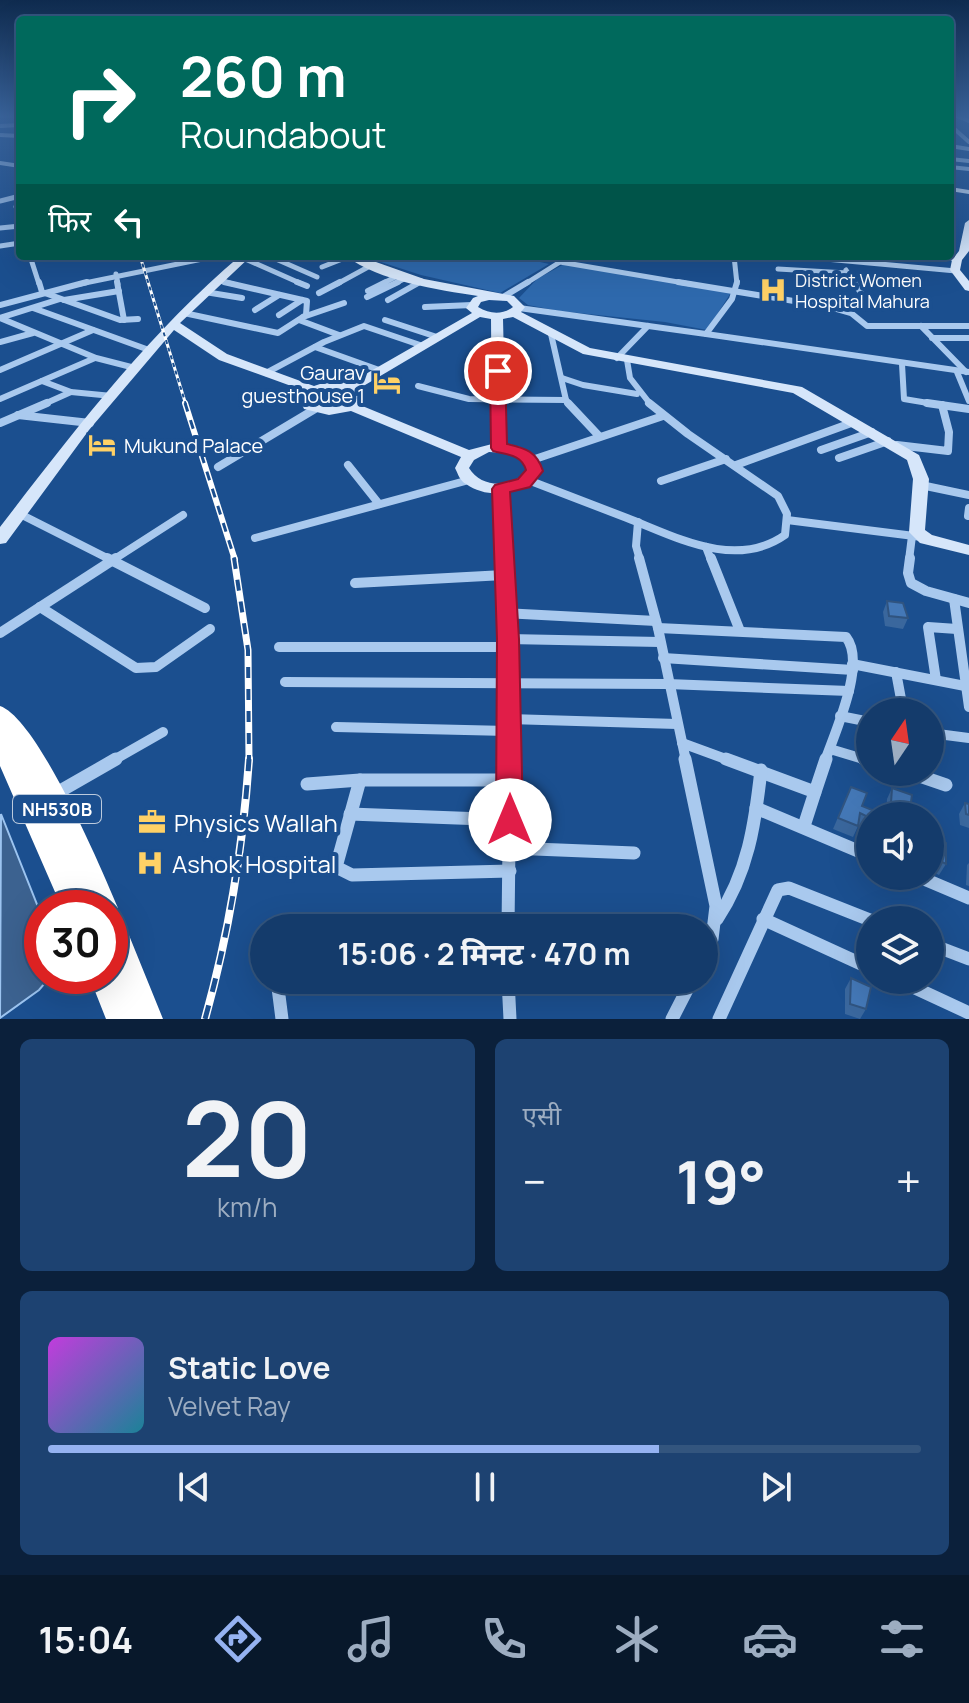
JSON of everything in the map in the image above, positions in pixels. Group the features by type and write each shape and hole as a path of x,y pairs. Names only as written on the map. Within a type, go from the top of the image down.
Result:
{"highway":[{"name":"NH530B","path":"0,717 35,766 95,890"},
{"name":"NH530B","path":"0,743 16,767 70,890"},
{"path":"128,976 145,1019"},
{"path":"114,994 124,1019"}],"street":[{"path":"963,276 969,223"},
{"path":"31,260 42,292"},
{"path":"0,305 88,280 195,260"},
{"path":"0,539 26,502 149,350 240,260"},
{"path":"251,260 307,286"},
{"path":"278,260 317,277"},
{"path":"322,267 340,260"},
{"path":"359,260 421,281 497,316 517,310 968,372"},
{"path":"425,307 473,303 500,296 563,260"},
{"path":"706,334 738,292 734,260"},
{"path":"824,260 963,276"},
{"path":"949,260 963,276"},
{"path":"560,262 845,311 857,316 867,326 969,326"},
{"path":"840,262 865,299"},
{"path":"319,293 370,266"},
{"path":"778,269 847,273"},
{"path":"116,274 124,320"},
{"path":"368,294 404,276"},
{"path":"88,280 95,311"},
{"path":"217,280 309,302 300,319"},
{"path":"388,300 421,281"},
{"path":"205,292 245,299 257,290"},
{"path":"0,318 62,299 119,291"},
{"path":"42,292 124,320 138,319"},
{"path":"255,310 280,295"},
{"path":"500,296 516,301 517,310 551,334 579,348 622,359 783,386 807,394 893,443 918,463 921,485 915,526 917,536 908,573 911,583 926,591 969,603"},
{"path":"279,315 302,300"},
{"path":"184,313 276,333 300,319 344,303"},
{"path":"173,324 223,357 314,390 337,385 352,387 382,371 437,337 473,303"},
{"path":"33,308 149,350"},
{"path":"497,316 499,448"},
{"path":"0,318 96,358 135,368"},
{"path":"300,319 340,335"},
{"path":"385,320 437,337"},
{"path":"266,373 364,326 423,346"},
{"path":"622,359 648,326"},
{"path":"921,326 968,372"},
{"path":"0,370 93,330"},
{"path":"0,342 33,333"},
{"path":"551,334 566,400 599,436"},
{"path":"932,338 969,338"},
{"path":"315,347 382,371"},
{"path":"0,399 96,358"},
{"path":"528,480 706,547 727,551 767,547 785,535 787,520 778,496 663,416 637,394 622,359"},
{"path":"902,364 902,398 969,409"},
{"path":"957,372 969,401"},
{"path":"562,378 583,385 637,394"},
{"path":"42,381 71,392 112,396"},
{"path":"418,386 462,399 566,400"},
{"path":"314,390 306,402 315,409 337,411 351,406 359,394 352,387"},
{"path":"0,423 71,392"},
{"path":"839,458 893,443 948,451 949,432 942,405"},
{"path":"351,406 469,455 499,448 521,452 532,460 535,471 528,480 501,489 478,485 469,480 462,468 469,455"},
{"path":"218,467 315,409"},
{"path":"17,415 90,423"},
{"path":"532,460 663,416"},
{"path":"736,465 855,422"},
{"path":"821,450 873,432"},
{"path":"661,481 726,459"},
{"path":"348,465 379,504"},
{"path":"255,538 469,480"},
{"path":"921,485 969,495"},
{"path":"501,489 508,643 508,914"},
{"path":"968,516 969,508"},
{"path":"20,514 205,608"},
{"path":"0,633 183,515"},
{"path":"787,520 917,536 969,550"},
{"path":"638,522 636,546 657,625 715,914"},
{"path":"706,547 740,631"},
{"path":"355,583 504,575"},
{"path":"954,599 969,707"},
{"path":"40,607 136,668 156,667 210,629"},
{"path":"505,613 843,636 850,642 852,667 849,691 804,826"},
{"path":"936,680 928,627 957,629"},
{"path":"279,647 660,642"},
{"path":"663,658 852,667 965,686"},
{"path":"896,672 901,698"},
{"path":"285,682 668,684 849,691"},
{"path":"840,716 856,719"},
{"path":"336,727 677,724"},
{"path":"51,797 163,732"},
{"path":"944,735 969,738"},
{"path":"682,743 815,792"},
{"path":"830,749 856,757"},
{"path":"718,916 738,889 745,872 761,770"},
{"path":"307,784 360,780 510,780"},
{"path":"360,780 336,867 343,873 510,871"},
{"path":"756,808 856,850"},
{"path":"350,814 510,820"},
{"path":"510,848 634,853"},
{"path":"944,887 969,898"},
{"path":"719,1019 763,919 782,888 856,915"},
{"path":"763,919 856,962"},
{"path":"944,949 969,959"},
{"path":"279,994 282,1019"},
{"path":"509,994 510,1019"},
{"path":"672,1019 685,994"},
{"path":"928,994 969,1013"}],"shaded area":[{"path":"374,260 532,260 549,264 500,293 421,275"},
{"path":"566,263 732,291 707,330 665,322 559,311 528,305 519,298 537,279"},
{"path":"1,814 31,890 24,890 24,994 33,994 0,1018"}],"building":[{"path":"887,601 903,603 908,618 889,616"},
{"path":"851,787 867,793 864,802 856,802 856,825 838,818"},
{"path":"892,788 912,795 911,802 891,802"},
{"path":"944,842 946,843 944,863"},
{"path":"851,978 856,980 856,994 869,994 866,1009 850,1004"}],"railway":[{"path":"141,260 186,405"},
{"path":"185,403 235,560"},
{"path":"234,558 248,650 249,759"},
{"path":"205,1019 234,890 249,759"}],"place":[{"name":"District Women Hospital Mahura","path":"773,290"},
{"name":"Gaurav guesthouse 1","path":"387,383"},
{"name":"Mukund Palace","path":"102,445"},
{"name":"Physics Wallah","path":"152,822"},
{"name":"Ashok Hospital","path":"150,863"}],"route":[{"path":"498,371 499,448 521,452 529,457 535,471 524,483 501,489 508,639 510,820"}]}
